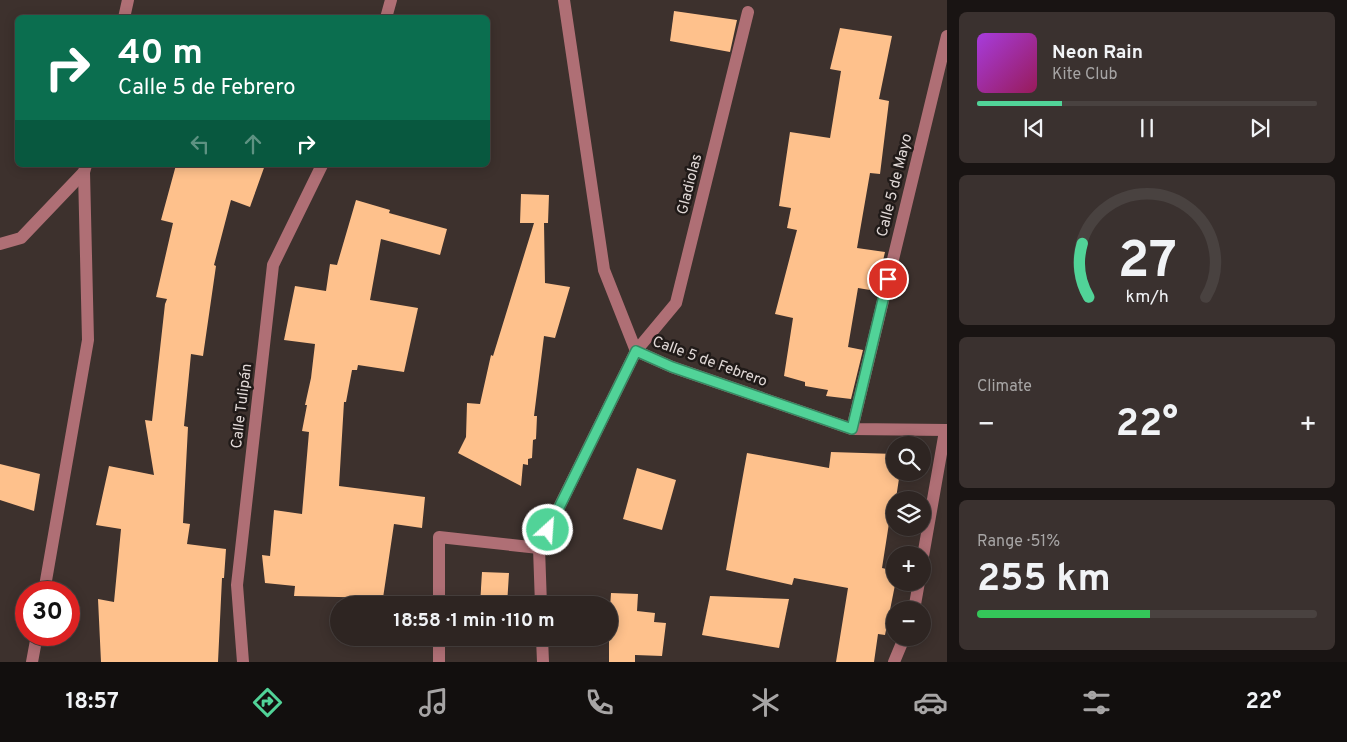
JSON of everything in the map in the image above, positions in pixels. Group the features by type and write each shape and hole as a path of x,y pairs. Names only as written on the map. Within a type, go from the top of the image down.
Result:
{"street":[{"path":"125,15 128,0"},
{"path":"387,15 391,0"},
{"name":"Calle 5 de Febrero","path":"564,0 604,270 636,351 672,367 852,429 946,430"},
{"name":"Gladiolas","path":"539,548 636,351 676,303 748,12"},
{"name":"Calle 5 de Mayo","path":"852,429 947,36"},
{"name":"Calle Tulipán","path":"244,662 236,585 274,265 321,167"},
{"path":"0,244 22,238 85,169"},
{"path":"46,581 88,340 85,169"},
{"path":"925,546 946,430"},
{"path":"439,596 439,538 539,548 541,596"},
{"path":"32,662 35,646"},
{"path":"439,646 439,662"},
{"path":"542,646 543,662"},
{"path":"894,662 901,646"}],"building":[{"path":"674,11 737,20 730,52 670,41"},
{"path":"840,28 892,36 879,99 889,101 880,174 870,173 857,248 885,252 876,291 858,288 848,347 863,350 851,399 826,396 828,390 805,386 805,382 784,376 793,318 775,314 797,230 787,228 791,208 779,206 790,132 830,138 841,71 830,69"},
{"path":"175,167 264,167 250,207 231,200 214,265 216,266 203,356 191,354 184,426 188,427 183,523 190,524 187,544 226,549 224,578 222,578 218,662 101,662 98,599 114,602 121,529 96,525 109,466 154,475 145,420 152,421 167,299 156,297 173,223 161,220"},
{"path":"521,194 549,195 548,223 544,223 545,283 570,287 555,338 544,336 534,416 537,416 536,439 533,440 532,458 528,459 528,465 523,464 521,486 458,453 466,437 467,403 480,404 491,355 493,356 534,223 520,223"},
{"path":"356,200 390,210 389,213 447,229 440,255 381,239 370,300 418,308 404,372 358,365 357,370 352,370 346,402 344,402 339,486 425,497 422,528 394,524 383,596 294,596 295,586 265,583 262,555 270,556 274,510 302,514 309,432 302,431 315,344 284,340 295,286 326,291 330,264 337,265"},
{"path":"831,452 886,454 886,481 899,481 897,491 886,491 887,536 882,568 886,569 886,591 894,591 892,601 886,601 886,630 885,635 878,634 874,662 836,662 848,588 794,578 792,585 726,570 747,453 829,468"},
{"path":"0,464 40,474 34,511 0,500"},
{"path":"637,468 676,480 662,530 623,519"},
{"path":"482,572 509,573 508,596 481,596"},
{"path":"611,593 638,594 637,611 655,613 654,622 666,623 662,656 635,655 635,662 609,662 609,646 618,646 618,596 611,596"},
{"path":"710,596 789,599 779,648 702,635"}],"route":[{"path":"548,530 636,351 672,367 852,429 888,279"}]}
